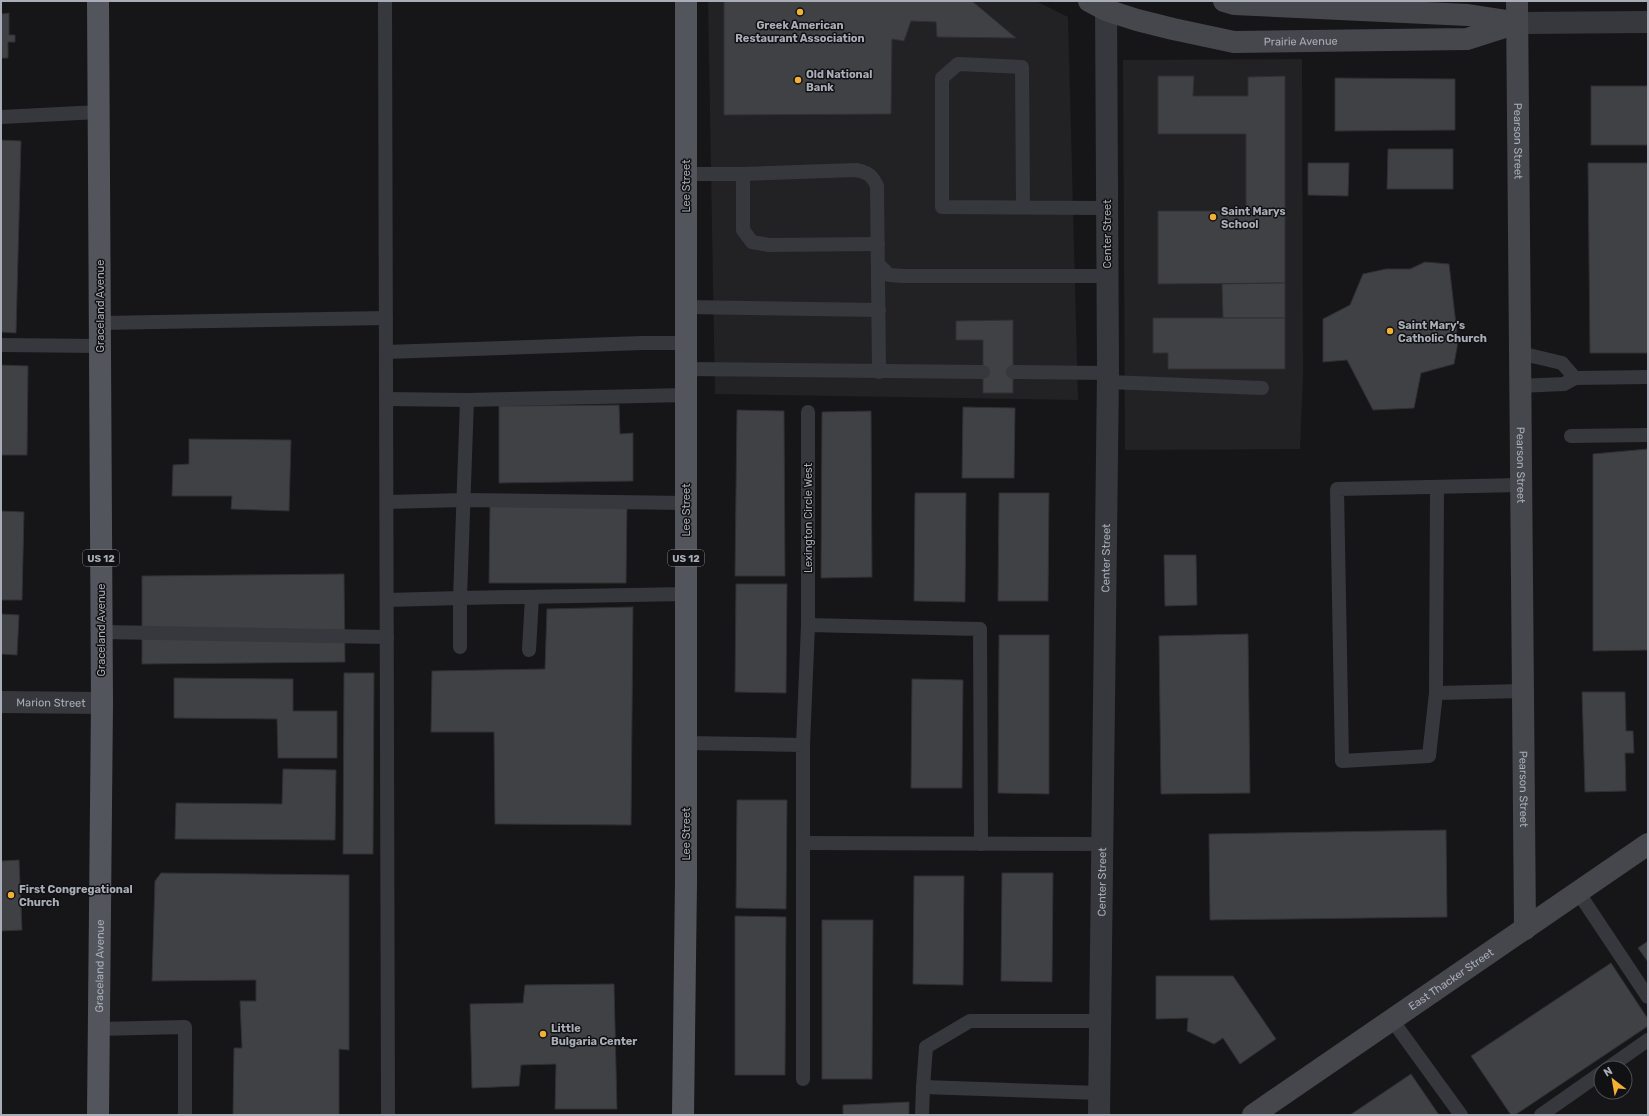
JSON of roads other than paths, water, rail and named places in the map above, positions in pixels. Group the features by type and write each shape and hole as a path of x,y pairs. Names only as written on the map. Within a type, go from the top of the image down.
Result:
{"main road":[{"name":"Graceland Avenue","path":"98,1 102,703 98,1115"},
{"name":"Lee Street","path":"684,1115 686,744 686,1"}],"street":[{"name":"Prairie Avenue","path":"1224,1 1234,4 1468,15 1517,23 1648,22"},
{"name":"Pearson Street","path":"1517,1 1525,929"},
{"name":"Prairie Avenue","path":"1100,4 1173,29 1234,42 1467,39 1517,23"},
{"name":"Center Street","path":"1099,1115 1108,377 1107,208 1100,4"},
{"name":"Marion Street","path":"1,702 102,703"},
{"name":"East Thacker Street","path":"1253,1115 1648,844"}],"lane":[{"path":"385,1 388,1115"},
{"path":"1023,208 1022,67 958,64 942,78 942,207 1023,208 1107,208"},
{"path":"1,117 99,112"},
{"path":"686,174 743,174 856,170 866,172 874,177 877,186 879,372"},
{"path":"743,174 743,230 752,242 769,245 878,244"},
{"path":"878,264 889,275 903,276 1108,276"},
{"path":"686,307 879,310"},
{"path":"100,323 386,318"},
{"path":"386,352 642,343 686,343"},
{"path":"1,345 100,346"},
{"path":"1520,353 1562,363 1575,378"},
{"path":"686,369 983,372"},
{"path":"1013,372 1262,388"},
{"path":"1520,386 1564,384 1575,378 1648,377"},
{"path":"386,399 467,400 686,395"},
{"path":"460,647 460,598 467,400"},
{"name":"Lexington Circle West","path":"803,1079 803,745 808,625 808,412"},
{"path":"1570,436 1648,435"},
{"path":"1437,486 1436,693 1429,756 1342,761 1337,489 1437,486 1521,485"},
{"path":"387,502 464,500 686,503"},
{"path":"387,600 686,594"},
{"path":"529,650 532,597"},
{"path":"808,625 980,629 981,844"},
{"path":"101,632 387,637"},
{"path":"1436,693 1523,691"},
{"path":"686,744 803,745"},
{"path":"804,844 1102,844"},
{"path":"1578,892 1648,997"},
{"path":"1392,1020 1461,1115"},
{"path":"922,1115 926,1047 970,1021 1100,1021"},
{"path":"98,1029 185,1027 186,1115"},
{"path":"1619,1060 1648,1040"},
{"path":"1541,1115 1593,1079"},
{"path":"924,1087 1100,1093"}],"place":[{"name":"Greek American Restaurant Association","path":"800,12"},
{"name":"Old National Bank","path":"798,80"},
{"name":"Saint Marys School","path":"1213,217"},
{"name":"Saint Mary's Catholic Church","path":"1390,331"},
{"name":"First Congregational Church","path":"11,895"},
{"name":"Little Bulgaria Center","path":"543,1034"}]}
